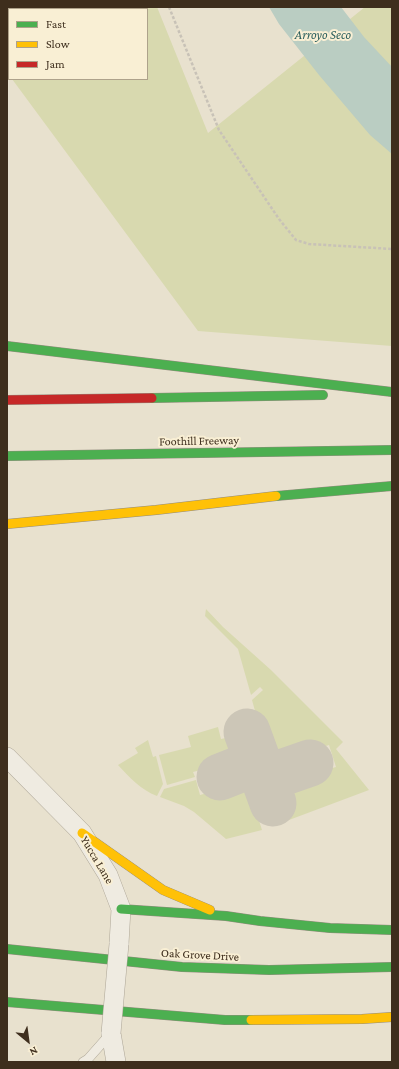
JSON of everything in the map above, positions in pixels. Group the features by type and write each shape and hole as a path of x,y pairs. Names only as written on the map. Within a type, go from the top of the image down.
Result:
{"main road":[{"path":"7,346 392,393"},
{"path":"345,395 392,393"},
{"path":"7,400 329,395"},
{"name":"Foothill Freeway","path":"7,456 392,450"},
{"path":"7,524 156,510 253,498 392,486"},
{"path":"82,833 163,890 226,916"},
{"path":"121,909 226,916 330,928 392,930"},
{"name":"Oak Grove Drive","path":"7,949 182,967 269,970 392,967"},
{"path":"7,1002 225,1020 362,1020 392,1017"}],"street":[{"name":"Yucca Lane","path":"7,757 82,833 108,875 121,909 111,1033 116,1062"}],"lane":[{"path":"83,1062 88,1059 111,1033"}],"path":[{"path":"169,7 219,130 279,219 296,240 309,244 392,249"}],"green space":[{"path":"157,7 208,133 365,7 392,7 392,346 198,331 13,80 148,80 148,8 18,8"},
{"path":"206,609 223,627 271,670 343,742 336,749 369,790 289,820 283,800 279,801 273,784 276,779 311,767 314,773 336,767 329,745 307,752 309,759 274,772 268,770 254,731 260,729 252,700 263,690 260,687 251,695 238,649 205,616"},
{"path":"218,727 221,739 240,735 249,758 245,763 218,773 216,766 193,772 195,777 167,785 159,755 191,747 188,736"},
{"path":"148,740 153,757 156,756 163,784 157,796 141,787 118,765 138,753 135,748"},
{"path":"248,771 255,772 267,805 255,808 262,830 226,839 194,812 184,806 160,797 164,789 196,780 200,795 222,789 220,781"}],"water":[{"name":"Arroyo Seco","path":"269,7 341,7 364,37 392,67 392,154 370,135 319,75 279,24"}],"taxiway":[{"path":"247,732 273,803"},
{"path":"220,777 258,762"},
{"path":"264,779 310,763"}],"traffic: fast":[{"path":"7,346 392,392"},
{"path":"152,398 323,395"},
{"path":"7,456 392,450"},
{"path":"276,496 392,486"},
{"path":"121,909 226,916 330,928 392,930"},
{"path":"7,949 182,967 269,970 392,967"},
{"path":"7,1002 225,1020 251,1020"}],"traffic: slow":[{"path":"7,524 156,510 276,496"},
{"path":"82,833 163,890 210,910"},
{"path":"251,1020 362,1019 392,1017"}],"traffic: jam":[{"path":"7,400 152,398"}]}
